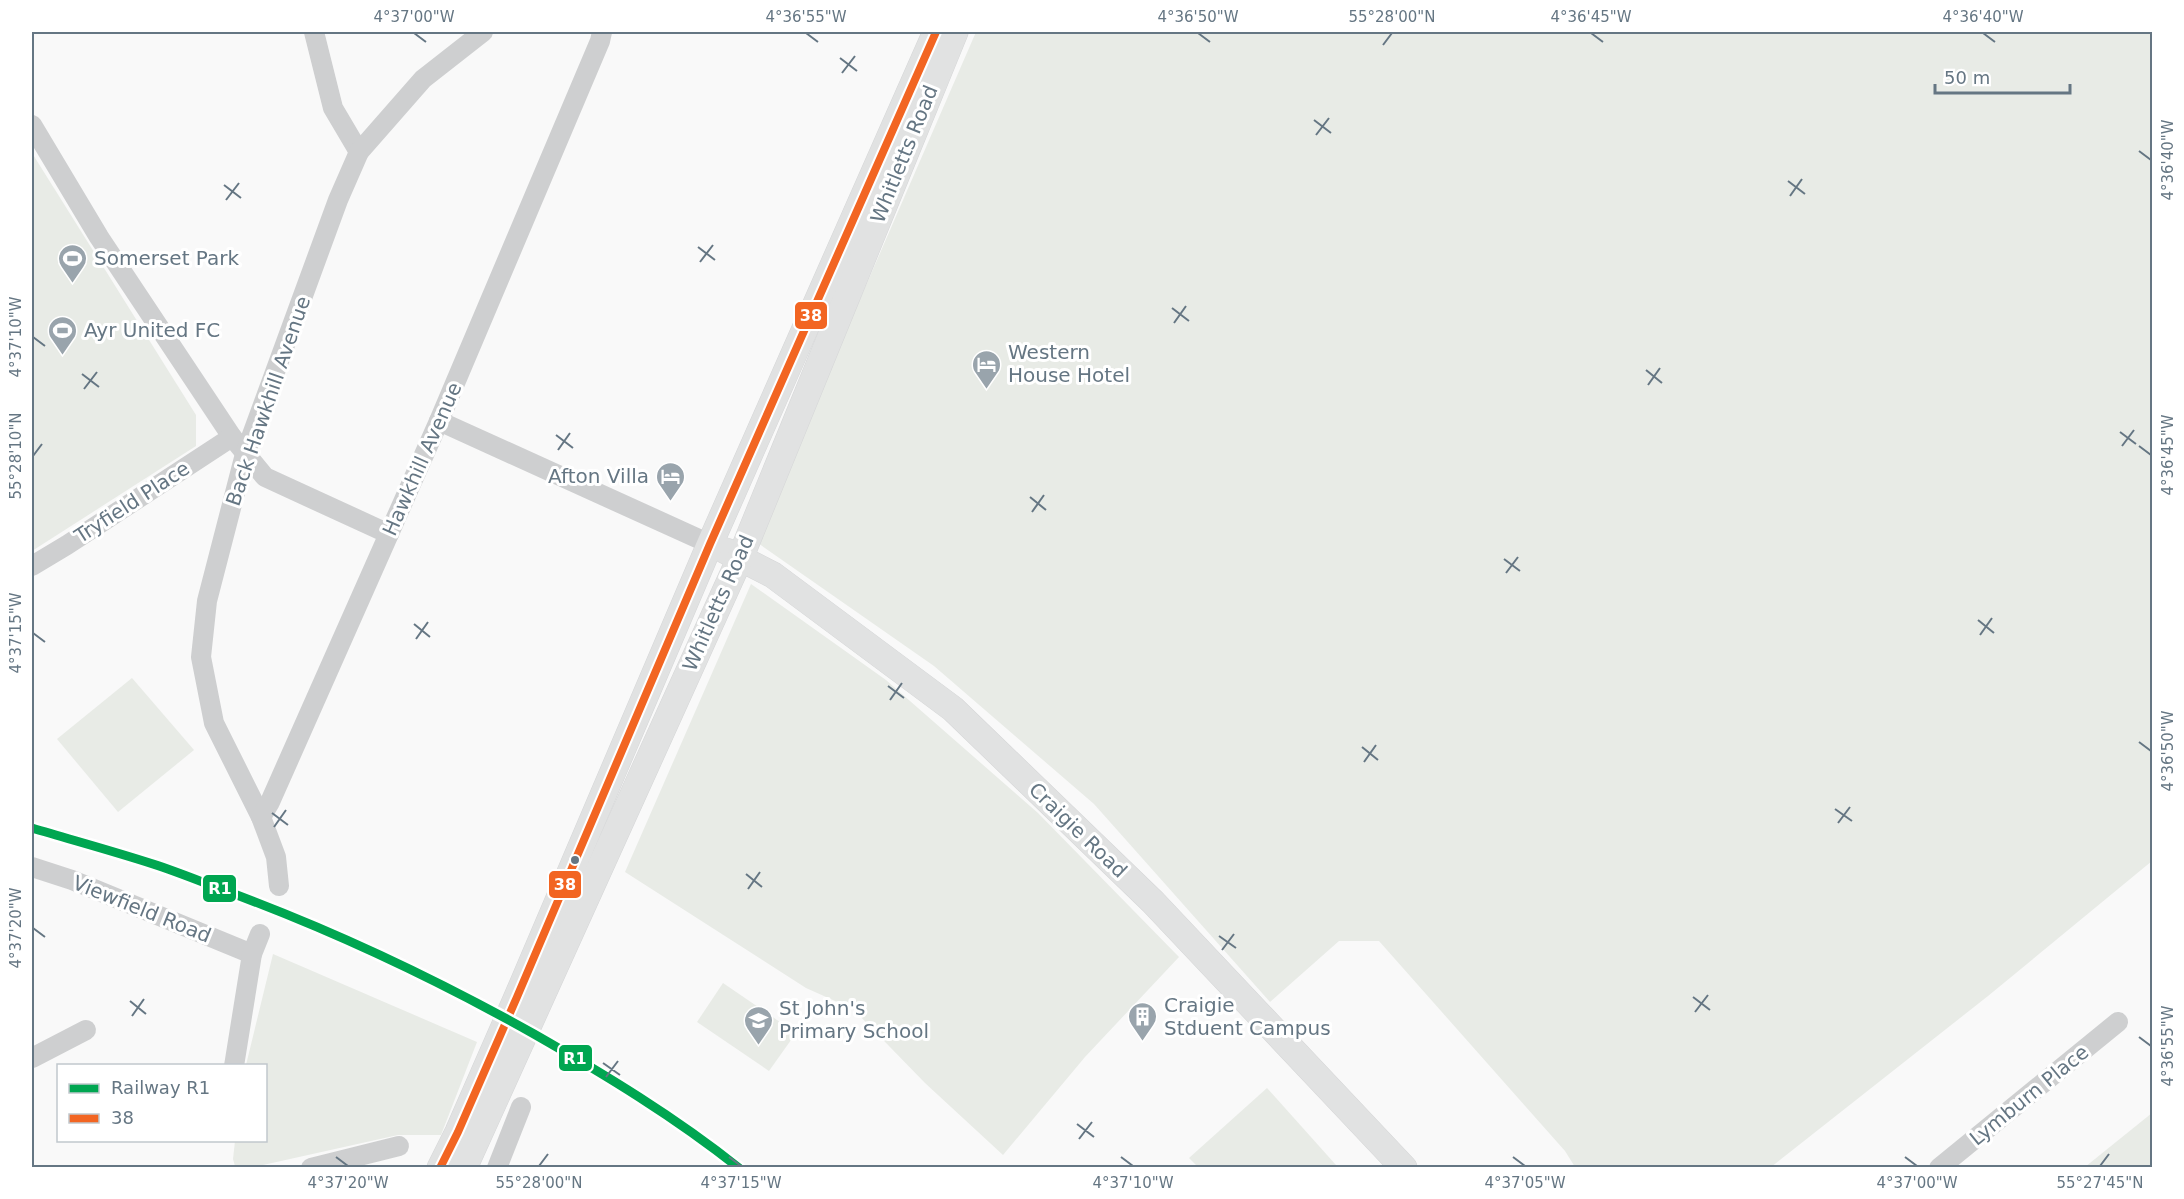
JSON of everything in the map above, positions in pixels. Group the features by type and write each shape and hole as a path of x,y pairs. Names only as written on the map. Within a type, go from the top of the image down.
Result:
{"main road":[{"name":"Whitletts Road","path":"526,1002 710,544 936,32"},
{"name":"Whitletts Road","path":"464,1167 499,1063 526,1002 741,556 955,32"},
{"name":"Craigie Road","path":"710,544 741,556 773,575 953,709 1153,902 1404,1167"},
{"name":"Whitletts Road","path":"440,1167 499,1063"}],"street":[{"path":"314,32 333,108 359,152"},
{"name":"Back Hawkhill Avenue","path":"261,817 214,723 201,657 207,601 245,454 338,200 359,152 423,79 483,32"},
{"name":"Hawkhill Avenue","path":"261,817 270,802 439,421 596,52 602,32"},
{"path":"32,125 99,237 232,437 265,477 389,534"},
{"path":"439,421 710,544"},
{"name":"Tryfield Place","path":"32,566 232,437"},
{"path":"261,817 276,857 279,886"},
{"name":"Viewfield Road","path":"32,867 72,880 252,954"},
{"path":"234,1064 252,954 260,934"},
{"name":"Lymburn Place","path":"1939,1167 2118,1022"},
{"path":"32,1058 86,1030"},
{"path":"497,1167 521,1107"},
{"path":"312,1167 399,1146"}],"shaded area":[{"path":"976,32 2152,32 2152,861 1988,996 1771,1167 1575,1167 1565,1151 1379,941 1339,941 1270,1002 1094,804 934,666 755,541"},
{"name":"Somerset Park","path":"32,153 196,415 196,446 32,551"},
{"path":"751,584 886,680 1038,813 1179,957 1085,1057 1003,1155 925,1083 853,1009 806,988 625,872"},
{"path":"132,678 194,750 118,812 57,739"},
{"path":"273,954 477,1042 441,1135 398,1135 254,1167 235,1166 233,1159 235,1142 267,1142 267,1064 246,1064"},
{"path":"723,983 796,1033 769,1071 697,1022"},
{"path":"1267,1088 1336,1165 1333,1168 1198,1167 1189,1158"},
{"path":"2152,1113 2152,1167 2085,1167"}],"rail line":[{"name":"R1","path":"32,828 181,874 305,922 421,974 534,1034 613,1081 690,1131 739,1168"}],"transit line":[{"name":"38","path":"440,1168 517,997 710,544 936,32"}],"place":[{"name":"Somerset Park","path":"73,284"},
{"name":"Ayr United FC","path":"63,356"},
{"name":"Western House Hotel","path":"987,390"},
{"name":"Afton Villa","path":"670,502"},
{"name":"Craigie Stduent Campus","path":"1143,1042"},
{"name":"St John's Primary School","path":"758,1046"}]}
